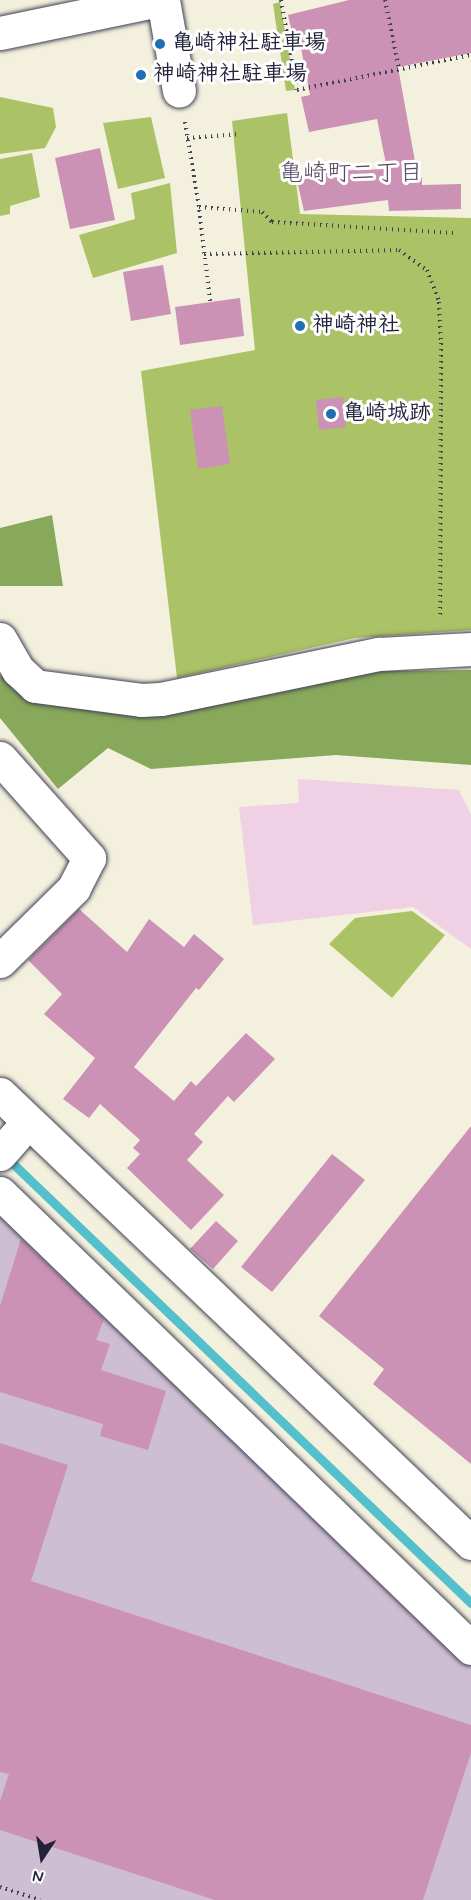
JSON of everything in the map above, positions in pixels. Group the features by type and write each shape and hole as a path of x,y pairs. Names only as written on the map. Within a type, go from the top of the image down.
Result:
{"street":[{"path":"0,33 161,0 179,91"},
{"path":"0,639 18,670 35,686 131,700 161,699 379,654 456,649"},
{"path":"0,758 88,858 74,888 0,962"},
{"path":"0,1094 471,1543"},
{"path":"0,1153 28,1122"},
{"path":"0,1193 471,1648"}],"path":[{"path":"281,0 297,90 471,55"},
{"path":"385,0 399,69"},
{"path":"179,91 199,207 210,301"},
{"path":"187,138 239,134"},
{"path":"199,207 262,212 272,222 454,233"},
{"path":"204,254 399,250 427,270 439,302 456,649"},
{"path":"0,1887 40,1900"}],"shaded area":[{"path":"298,779 459,790 471,815 471,949 413,907 253,925 239,807 299,803"},
{"path":"0,1179 471,1634 471,1900 0,1900"}],"green space":[{"path":"280,2 295,90 286,91 273,4"},
{"path":"0,97 53,108 56,127 45,148 0,154"},
{"name":"神崎神社","path":"287,113 300,214 471,218 471,630 355,638 177,678 141,371 255,350 232,121"},
{"path":"151,117 165,178 118,189 103,123"},
{"path":"32,153 40,197 10,206 10,214 0,216 0,159"},
{"path":"170,183 177,253 93,278 79,235 135,219 131,193"},
{"path":"52,515 63,586 0,586 0,528"},
{"path":"471,670 471,765 336,755 151,769 108,748 58,789 0,718 0,676 6,674 204,696 384,671"},
{"path":"412,911 445,935 392,998 329,944 355,918"}],"building":[{"path":"349,0 471,0 471,53 398,67 418,178 422,178 422,185 461,184 461,209 389,211 388,200 304,211 295,172 387,169 377,119 309,132 301,97 310,95 301,48 296,49 288,15"},
{"path":"100,148 115,220 70,229 55,158"},
{"path":"163,265 171,314 131,321 123,272"},
{"path":"240,298 244,336 180,345 175,307"},
{"path":"343,397 346,427 319,430 316,400"},
{"path":"222,406 230,464 198,469 190,410"},
{"path":"79,909 127,952 149,919 184,947 194,934 224,959 199,990 196,988 134,1067 174,1101 191,1081 196,1086 246,1033 275,1059 234,1102 228,1096 194,1134 203,1142 187,1160 224,1195 191,1230 127,1168 140,1154 133,1148 140,1140 100,1104 89,1118 63,1099 95,1058 44,1014 62,994 28,960"},
{"path":"471,1126 471,1464 373,1384 384,1369 319,1316"},
{"path":"332,1154 365,1180 272,1292 241,1267"},
{"path":"216,1221 238,1241 213,1269 190,1249"},
{"path":"21,1239 104,1319 96,1340 110,1344 101,1370 166,1391 148,1450 100,1436 103,1424 0,1392 0,1306"},
{"path":"0,1443 68,1465 31,1581 471,1725 471,1753 423,1900 215,1900 0,1830 0,1801 9,1774 0,1772"}],"waterway":[{"path":"5,1156 471,1603"}],"place":[{"name":"亀崎神社駐車場","path":"160,44"},
{"name":"神崎神社駐車場","path":"141,75"},
{"name":"神崎神社","path":"300,326"},
{"name":"亀崎城跡","path":"331,414"}],"district":[{"name":"亀崎町二丁目","path":"351,174"}]}
